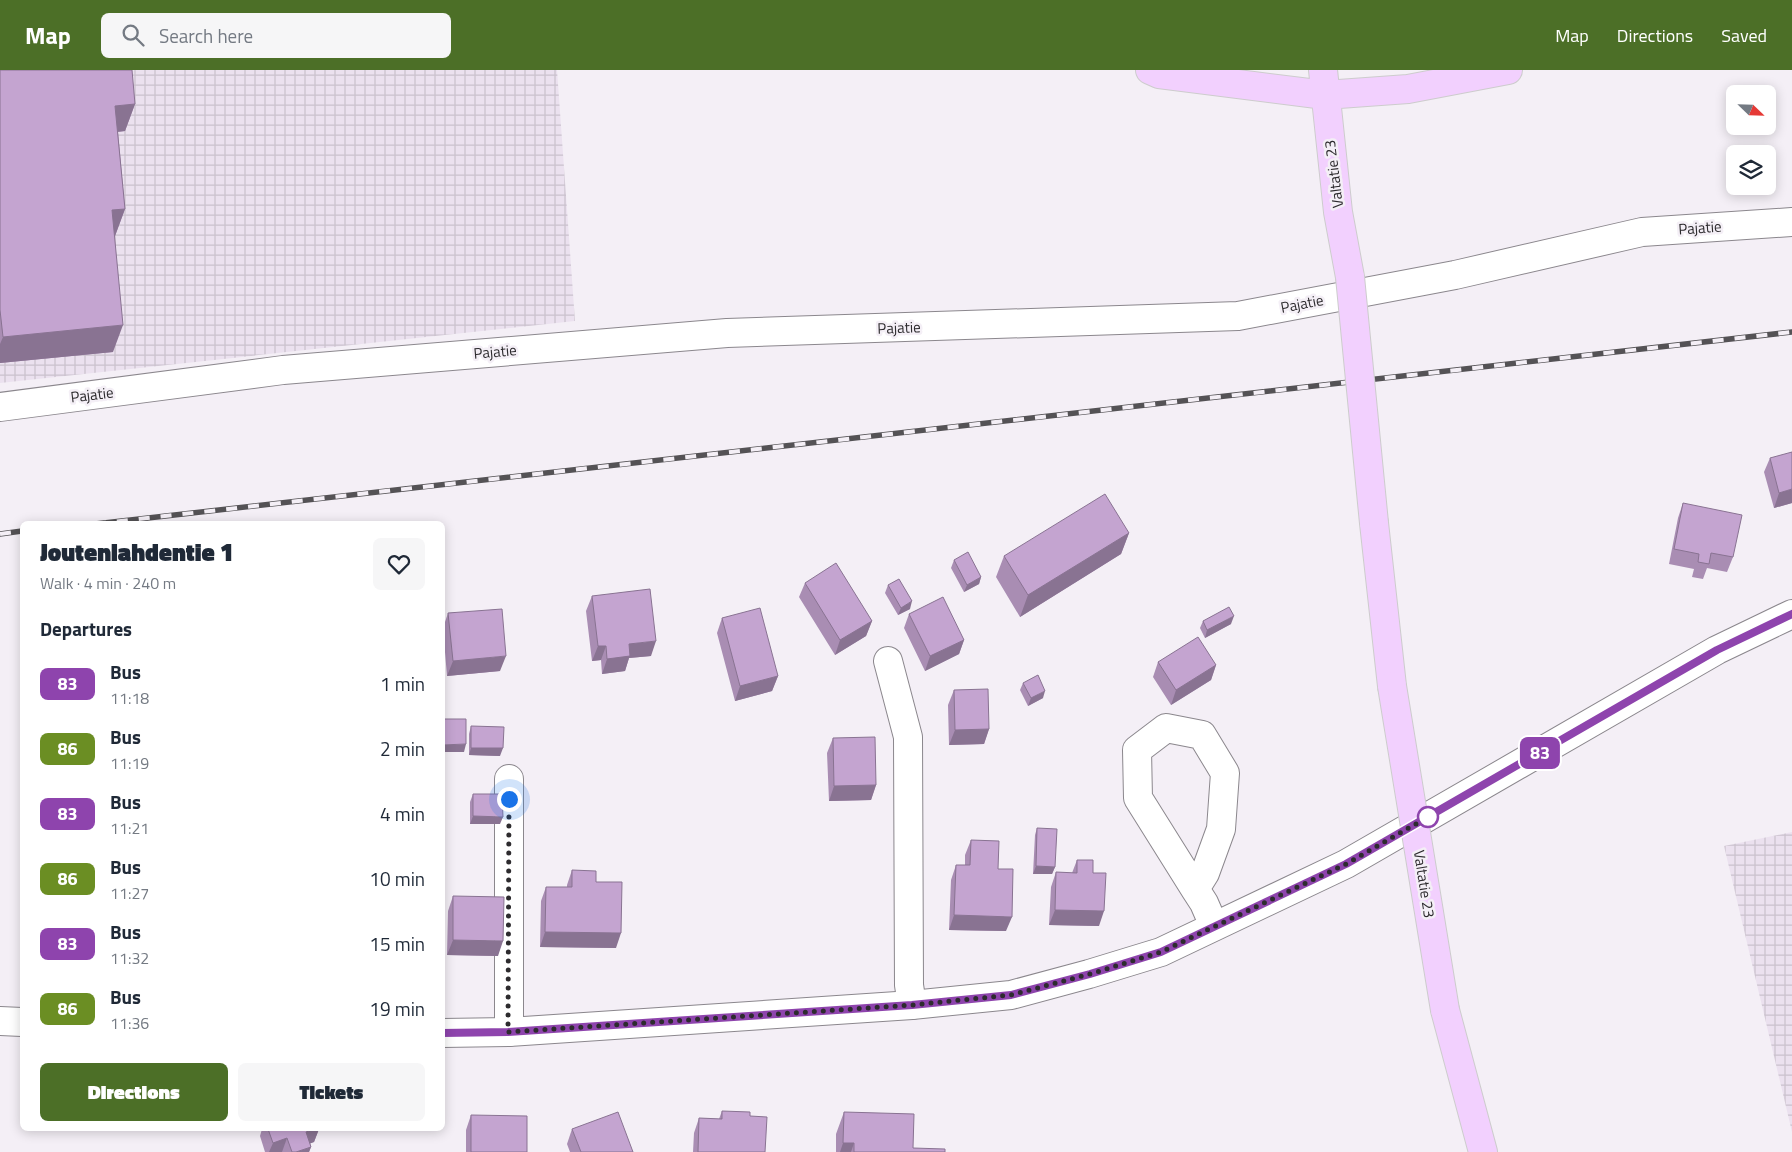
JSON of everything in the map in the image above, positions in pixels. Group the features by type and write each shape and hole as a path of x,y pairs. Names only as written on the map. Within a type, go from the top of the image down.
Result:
{"highway":[{"path":"1150,70 1159,74 1408,89 1508,70"},
{"name":"Valtatie 23","path":"1324,83 1338,212 1350,276 1392,686 1445,1010 1483,1152"}],"street":[{"name":"Pajatie","path":"0,407 283,370 727,333 1238,316 1455,276 1642,232 1792,222"},
{"path":"445,1033 508,1032 912,1005 1011,995 1090,974 1161,952 1346,864 1717,650 1792,614"},
{"path":"888,661 908,737 909,985 912,1005"},
{"path":"1195,889 1205,873 1220,829 1225,773 1202,735 1166,728 1137,750 1138,798 1204,904 1214,926"},
{"path":"508,1032 509,779"},
{"path":"0,1021 20,1022"}],"shaded area":[{"path":"0,70 557,70 575,321 0,383"},
{"path":"1792,832 1792,1132 1724,846"}],"building":[{"path":"0,70 132,70 135,104 115,106 125,209 112,210 123,325 3,337 0,310"},
{"path":"1792,452 1792,489 1779,493 1770,458"},
{"path":"1105,494 1129,533 1028,595 1004,556"},
{"path":"1683,503 1742,515 1733,557 1711,553 1709,564 1698,562 1699,554 1674,549"},
{"path":"968,552 981,577 967,585 954,560"},
{"path":"836,563 872,621 840,640 805,583"},
{"path":"899,579 912,601 901,608 888,585"},
{"path":"650,589 656,641 629,644 630,656 607,659 606,646 598,646 592,596"},
{"path":"943,597 964,640 930,656 909,614"},
{"path":"1229,607 1234,616 1207,630 1203,621"},
{"path":"760,608 778,676 740,686 722,618"},
{"path":"502,609 506,656 453,661 448,613"},
{"path":"1198,637 1216,665 1176,690 1158,662"},
{"path":"1038,675 1045,691 1031,698 1023,683"},
{"path":"988,689 989,729 955,730 954,690"},
{"path":"445,719 466,719 466,744 445,745"},
{"path":"471,726 504,727 503,748 471,748"},
{"path":"875,737 876,785 834,786 833,738"},
{"path":"473,794 502,794 503,817 473,816"},
{"path":"1037,828 1057,829 1055,867 1036,866"},
{"path":"971,840 999,841 998,869 1013,869 1012,917 954,915 956,865 970,865"},
{"path":"1077,860 1093,860 1093,873 1106,873 1104,911 1055,910 1056,872 1077,873"},
{"path":"572,870 596,871 596,882 622,882 621,933 545,932 546,887 572,887"},
{"path":"453,896 504,897 503,941 453,940"},
{"path":"722,1111 750,1112 750,1116 767,1117 765,1152 698,1152 699,1118 722,1119"},
{"path":"618,1112 633,1152 581,1152 572,1129"},
{"path":"844,1112 914,1114 913,1148 945,1149 945,1152 854,1152 854,1143 843,1143"},
{"path":"471,1115 527,1116 527,1152 471,1152"},
{"path":"269,1131 309,1131 306,1132 311,1147 292,1152 287,1138 273,1143"}],"railway":[{"path":"122,521 1792,332"},
{"path":"0,534 20,531"}],"bus line":[{"name":"83","path":"445,1033 508,1032 912,1005 1011,995 1090,974 1161,952 1346,864 1717,650 1792,614"}],"route":[{"path":"509,799 510,998 508,1032 912,1005 1011,995 1090,974 1161,952 1346,864 1428,817"}]}
